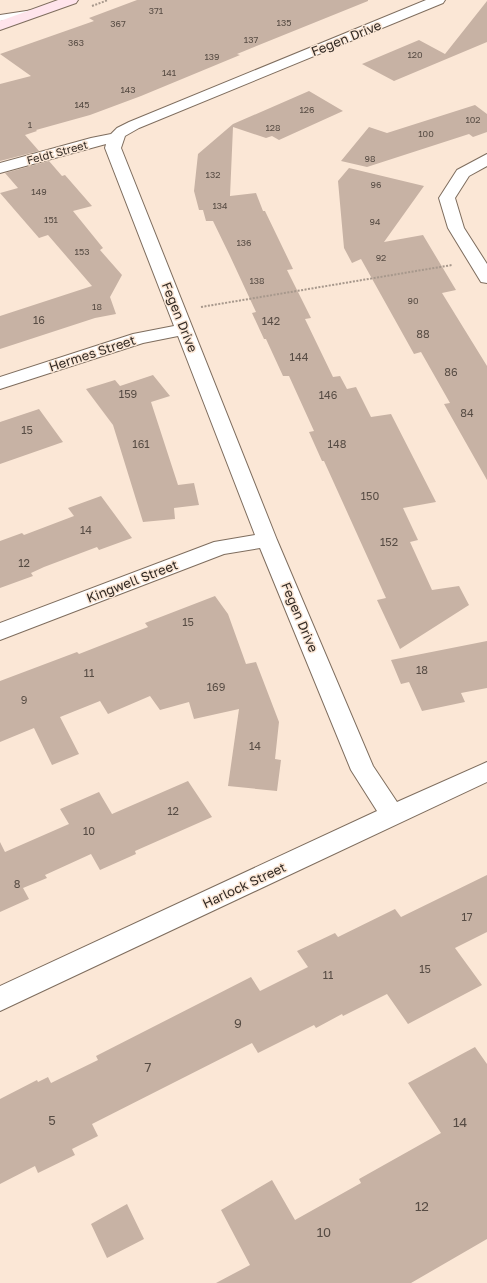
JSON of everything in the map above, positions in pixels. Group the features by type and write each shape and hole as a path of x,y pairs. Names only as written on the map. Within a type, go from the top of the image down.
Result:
{"street":[{"path":"0,26 72,0"},
{"name":"Fegen Drive","path":"393,816 363,770 267,540 185,329 116,159 113,148 115,138 122,130 438,0"},
{"name":"Feldt Street","path":"0,168 96,141 115,138"},
{"path":"487,159 463,173 447,198 456,228 487,278"},
{"name":"Hermes Street","path":"0,383 139,338 185,329"},
{"name":"Kingwell Street","path":"0,632 221,547 267,540"},
{"name":"Harlock Street","path":"0,999 487,771"}],"lane":[{"path":"0,18 38,12"}],"path":[{"path":"196,307 458,264"}],"building":[{"path":"137,0 368,1 237,54 240,55 141,96 90,115 36,130 37,131 25,135 39,151 0,161 0,84 31,76 0,54 94,21 89,18"},
{"path":"487,1 487,42 394,81 362,64 419,40 445,54"},
{"path":"309,91 343,111 279,140 272,136 266,138 233,127 230,196 256,193 263,211 265,211 293,269 287,270 311,318 305,319 333,377 340,376 347,389 356,387 371,417 391,414 436,502 403,508 418,540 410,542 432,590 459,586 469,605 400,649 377,600 386,598 324,461 322,461 309,432 314,431 289,376 283,376 266,339 264,339 252,313 256,312 213,221 206,221 203,210 199,210 194,191 198,154 233,124"},
{"path":"475,105 487,114 487,132 473,137 469,134 367,167 341,161 369,127 387,133"},
{"path":"49,161 62,176 65,175 92,206 73,211 103,248 100,250 122,275 110,297 116,314 95,318 0,349 0,316 92,286 48,235 39,238 0,193 18,188 5,173"},
{"path":"349,168 424,186 384,242 423,235 456,290 442,293 487,366 487,480 444,404 450,403 421,352 414,354 361,259 352,263 344,248 338,181"},
{"path":"153,375 170,396 151,402 178,485 194,483 199,505 174,508 175,519 143,522 113,425 86,389 115,380 120,386"},
{"path":"39,409 63,442 0,464 0,422"},
{"path":"101,496 132,538 99,550 97,547 44,567 31,573 33,576 0,588 0,541 22,533 24,535 74,516 68,508"},
{"path":"215,596 228,614 246,664 256,662 279,722 275,759 281,760 277,791 228,786 239,709 194,719 189,702 160,710 150,696 108,714 100,701 60,717 79,754 52,765 34,728 0,742 0,681 77,652 79,654 148,627 145,623"},
{"path":"487,641 487,688 461,693 465,702 422,711 409,682 401,684 391,660"},
{"path":"188,781 212,817 135,851 136,854 100,870 91,854 45,875 47,878 23,888 29,899 0,912 0,842 5,852 69,824 60,809 99,792 112,814"},
{"path":"487,875 487,932 455,948 482,985 408,1024 387,994 343,1016 342,1014 316,1028 314,1025 258,1053 252,1043 92,1124 98,1136 72,1149 75,1155 38,1173 35,1166 0,1184 0,1099 37,1080 38,1082 48,1077 51,1083 98,1060 96,1056 251,977 260,991 308,967 297,951 335,933 338,937 395,909 401,917"},
{"path":"475,1047 487,1064 487,1239 411,1283 216,1283 250,1265 221,1210 272,1180 295,1220 361,1183 359,1179 441,1133 408,1083"},
{"path":"127,1204 144,1239 107,1258 91,1224"}]}
